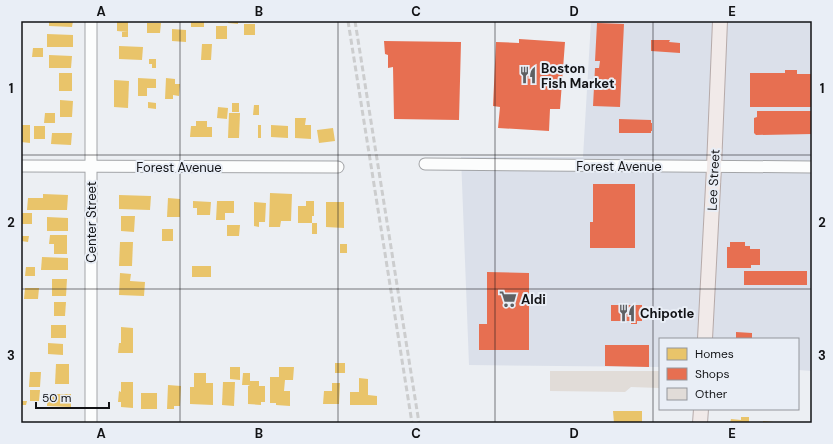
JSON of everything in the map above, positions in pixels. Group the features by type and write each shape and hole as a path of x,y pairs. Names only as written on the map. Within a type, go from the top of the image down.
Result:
{"main road":[{"name":"Lee Street","path":"705,338 720,21"},
{"path":"700,423 701,410"}],"street":[{"name":"Center Street","path":"91,21 91,423"},
{"name":"Forest Avenue","path":"425,164 812,167"},
{"name":"Forest Avenue","path":"21,166 338,167"}],"shaded area":[{"path":"591,21 812,21 812,371 799,370 799,338 659,338 659,367 469,365 461,157 583,157"}],"building: Homes":[{"path":"49,21 73,21 72,27 49,26"},
{"path":"117,21 128,21 128,32 117,31"},
{"path":"191,21 204,21 204,27 191,27"},
{"path":"228,21 238,21 238,24 228,23"},
{"path":"147,23 161,23 160,33 147,33"},
{"path":"244,24 255,24 255,35 244,35"},
{"path":"216,26 227,26 227,39 216,39"},
{"path":"172,29 186,30 186,42 172,41"},
{"path":"122,32 128,32 128,37 122,37"},
{"path":"47,34 73,35 73,47 47,47"},
{"path":"202,44 212,44 211,60 201,60"},
{"path":"119,46 143,47 142,60 119,59"},
{"path":"33,48 43,48 43,57 32,57"},
{"path":"49,55 72,56 71,68 49,68"},
{"path":"149,59 156,59 156,68 152,68 152,64 149,64"},
{"path":"59,73 72,73 72,91 59,91"},
{"path":"138,78 156,79 156,88 147,88 147,96 138,96"},
{"path":"166,78 175,79 175,84 180,84 179,96 173,95 173,99 165,99"},
{"path":"114,80 129,81 128,108 114,107"},
{"path":"60,100 73,101 72,117 60,117"},
{"path":"148,102 156,103 156,109 148,108"},
{"path":"232,103 239,103 239,112 232,112"},
{"path":"254,105 259,105 259,115 253,115"},
{"path":"218,107 228,108 227,119 217,118"},
{"path":"45,113 55,113 55,123 44,123"},
{"path":"229,113 240,113 239,138 228,138"},
{"path":"295,118 306,118 305,125 311,125 311,139 295,138"},
{"path":"196,121 207,121 207,127 212,127 212,137 190,137 191,126 196,126"},
{"path":"21,125 30,125 30,143 21,142"},
{"path":"258,125 261,125 261,138 258,138"},
{"path":"271,125 288,126 288,138 271,137"},
{"path":"34,126 45,126 45,139 34,139"},
{"path":"333,128 335,141 319,143 317,130"},
{"path":"52,133 72,133 71,145 51,144"},
{"path":"270,193 292,194 291,221 281,221 280,227 269,227"},
{"path":"43,194 68,195 67,210 27,210 28,198 43,198"},
{"path":"119,195 151,196 150,210 119,209"},
{"path":"168,198 180,199 180,217 167,217"},
{"path":"193,201 211,202 210,215 197,215 197,208 193,208"},
{"path":"217,201 234,201 234,213 225,213 225,220 216,220"},
{"path":"306,201 314,201 314,216 312,216 312,223 298,223 298,206 306,206"},
{"path":"254,202 266,203 265,222 259,222 259,227 254,226"},
{"path":"326,202 344,202 344,228 326,227"},
{"path":"21,213 32,213 32,224 21,224"},
{"path":"121,216 135,216 134,232 121,231"},
{"path":"47,217 68,218 68,231 47,231"},
{"path":"312,223 317,223 317,234 312,234"},
{"path":"227,225 240,225 239,236 227,236"},
{"path":"162,229 173,229 173,241 162,241"},
{"path":"50,235 67,235 67,254 54,254 54,244 49,244"},
{"path":"21,236 29,236 28,242 21,241"},
{"path":"120,242 133,242 132,266 119,266"},
{"path":"340,244 347,244 347,253 340,253"},
{"path":"42,257 68,258 68,270 41,270"},
{"path":"192,266 211,266 211,277 192,277"},
{"path":"26,267 35,267 35,276 25,276"},
{"path":"120,273 131,274 130,281 145,282 144,296 119,295"},
{"path":"52,279 67,279 66,296 52,296"},
{"path":"25,288 39,288 38,299 24,299"},
{"path":"54,302 66,302 65,316 54,316"},
{"path":"51,325 66,325 66,338 51,338"},
{"path":"121,327 133,328 133,353 118,353 119,343 121,343"},
{"path":"48,343 63,344 63,355 48,354"},
{"path":"335,363 345,363 345,373 335,373"},
{"path":"56,364 69,364 69,384 55,384"},
{"path":"230,367 240,367 240,380 230,379"},
{"path":"279,367 294,367 293,380 285,380 284,391 290,391 290,406 270,403 270,377 279,377"},
{"path":"30,372 41,372 40,387 29,387"},
{"path":"194,373 206,373 206,383 213,383 213,405 190,404 190,387 194,387"},
{"path":"243,373 250,373 250,381 259,381 259,386 265,386 265,402 261,402 261,405 248,404 248,386 250,385 242,385"},
{"path":"359,378 368,379 368,395 377,396 377,405 350,405 350,392 359,392"},
{"path":"121,382 133,382 133,408 121,407 121,402 118,402 119,391 121,392"},
{"path":"223,382 235,382 234,406 222,405"},
{"path":"332,383 340,383 339,404 323,404 324,391 332,391"},
{"path":"168,385 181,386 180,406 174,406 174,409 167,409"},
{"path":"30,390 40,390 39,401 30,401"},
{"path":"141,393 157,393 157,409 141,409"},
{"path":"47,394 71,394 71,407 47,406"},
{"path":"21,401 27,401 26,405 21,405"},
{"path":"613,411 642,411 642,423 614,423"},
{"path":"741,417 749,417 749,423 730,423 731,419 741,420"},
{"path":"763,421 774,422 774,423 763,423"}],"building: Shops":[{"path":"597,23 624,24 620,107 593,106 595,68 599,68 600,61 595,61"},
{"name":"Boston Fish Market","path":"519,39 565,42 560,109 550,109 549,131 498,128 500,107 493,106 496,42 519,43"},
{"path":"651,40 670,40 669,42 680,43 680,53 651,51"},
{"path":"384,41 461,42 459,120 394,119 393,67 388,68 388,55 385,54"},
{"path":"785,70 797,70 797,74 812,74 812,107 750,107 750,73 785,73"},
{"path":"757,111 812,111 812,134 756,135 754,133 754,118 757,117"},
{"path":"619,119 651,120 652,131 651,133 619,133"},
{"path":"593,184 635,184 635,248 590,248 590,222 593,222"},
{"path":"730,242 745,242 745,246 750,246 750,249 760,249 760,265 751,265 751,268 727,268 727,247 730,247"},
{"path":"744,271 807,271 807,285 744,285"},
{"name":"Aldi","path":"487,272 529,273 529,350 479,350 479,324 487,324"},
{"name":"Chipotle","path":"611,305 642,305 642,321 637,321 637,324 631,324 631,321 611,321"},
{"path":"736,332 752,333 752,338 736,338"},
{"path":"605,345 649,345 649,367 605,366"}],"building: Other":[{"path":"550,371 659,371 659,388 631,387 625,392 550,391"}],"railway":[{"path":"348,21 412,423"},
{"path":"355,21 419,423"}],"place":[{"name":"Boston Fish Market","path":"528,75"},
{"name":"Aldi","path":"508,299"},
{"name":"Chipotle","path":"627,313"}]}
